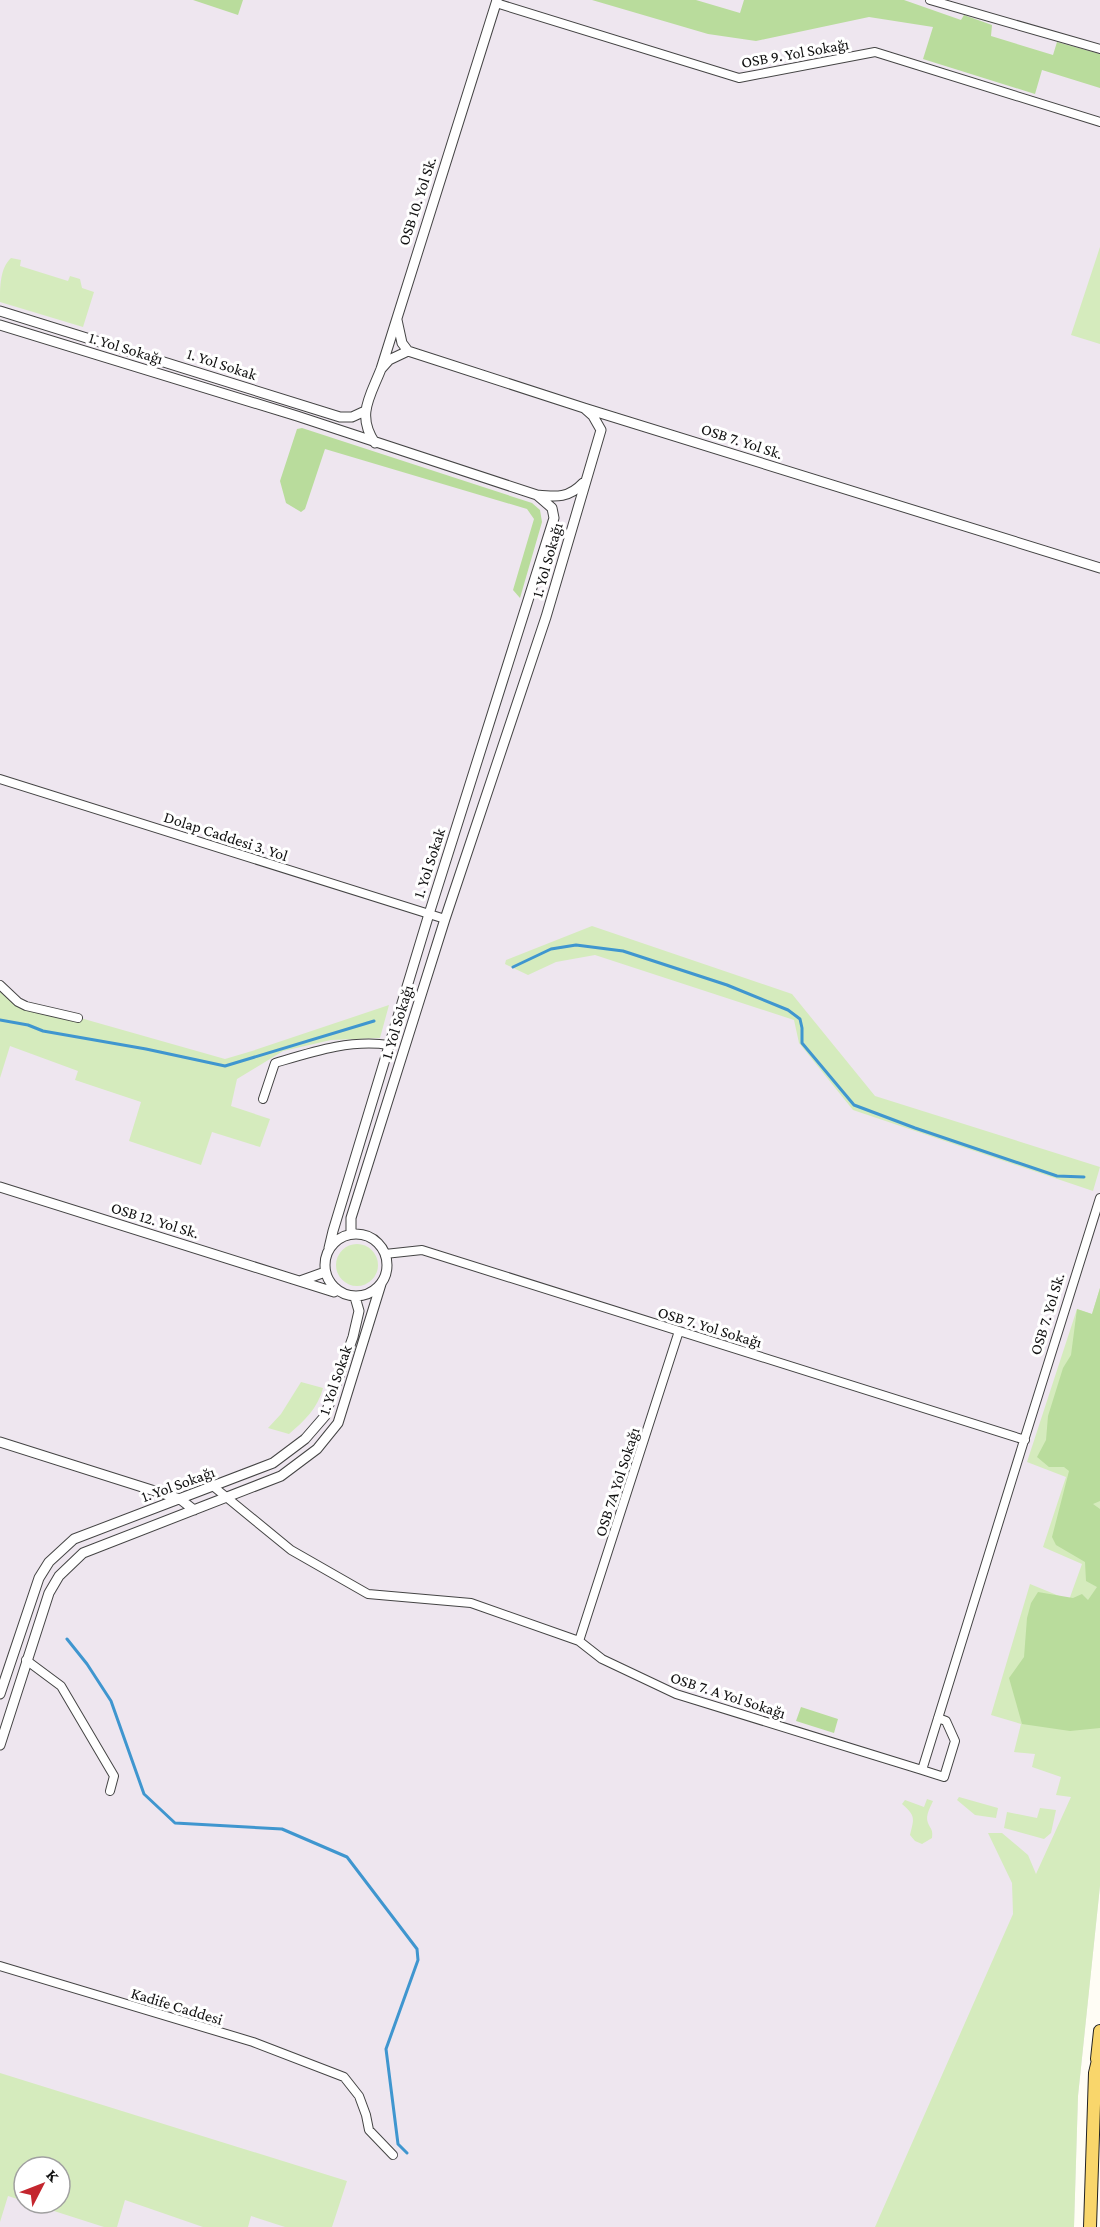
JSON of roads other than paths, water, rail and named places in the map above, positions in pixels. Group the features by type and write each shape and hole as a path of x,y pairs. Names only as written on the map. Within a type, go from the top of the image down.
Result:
{"main road":[{"path":"1090,2227 1095,2073 1100,2031"},
{"path":"1095,2073 1100,2052"}],"street":[{"path":"930,0 1100,49"},
{"name":"OSB 9. Yol Sokağı","path":"496,2 739,78 875,52 1100,122"},
{"name":"OSB 10. Yol Sk.","path":"365,411 381,369 496,2"},
{"name":"1. Yol Sokak","path":"0,311 340,417 352,417 365,411"},
{"path":"381,369 389,360 408,351 402,343 396,318"},
{"name":"1. Yol Sokağı","path":"0,325 297,416 537,495 561,497 575,492 585,481"},
{"name":"OSB 7. Yol Sk.","path":"408,351 1100,568"},
{"path":"297,416 300,405"},
{"path":"584,408 593,416 601,430"},
{"path":"365,411 366,426 375,443"},
{"path":"585,481 601,430 622,418"},
{"name":"1. Yol Sokağı","path":"351,1234 351,1218 445,919 546,618 585,481"},
{"name":"1. Yol Sokak","path":"329,1248 429,914 554,518 552,508 537,495"},
{"name":"Dolap Caddesi 3. Yol","path":"0,779 445,919"},
{"path":"0,985 18,1002 26,1006 78,1018"},
{"path":"263,1099 275,1062 331,1046 378,1043 389,1045"},
{"name":"OSB 12. Yol Sk.","path":"0,1187 334,1292 337,1290"},
{"name":"OSB 7. Yol Sk.","path":"1024,1440 1100,1198"},
{"path":"351,1234 362,1234 372,1238 380,1245 387,1264 386,1275 374,1292 355,1297 337,1290 332,1285 325,1272 324,1264 329,1248 343,1236 351,1234"},
{"name":"OSB 7. Yol Sokağı","path":"385,1254 422,1250 1024,1440"},
{"path":"300,1281 325,1272"},
{"name":"1. Yol Sokak","path":"0,1745 26,1660 50,1593 59,1576 83,1553 281,1476 317,1449 338,1422 381,1284"},
{"name":"1. Yol Sokağı","path":"0,1694 39,1578 49,1562 74,1539 273,1463 305,1439 326,1416 355,1328 359,1311 355,1297"},
{"name":"OSB 7A Yol Sokağı","path":"579,1641 679,1331"},
{"path":"922,1770 1024,1440"},
{"path":"0,1442 180,1499 194,1510"},
{"name":"OSB 7. A Yol Sokağı","path":"214,1487 291,1550 368,1594 471,1603 579,1641 602,1659 676,1694 945,1777 955,1741 946,1721 938,1718"},
{"path":"26,1660 61,1686 114,1776 110,1791"},
{"name":"Kadife Caddesi","path":"0,1966 253,2042 344,2077 359,2096 369,2130 393,2155"}],"waterway":[{"path":"513,967 551,949 576,945 623,951 727,985 788,1010 800,1019 802,1043 854,1105 1057,1176 1084,1177"},
{"path":"0,1020 28,1025 43,1031 225,1066 374,1021"},
{"path":"67,1639 87,1664 111,1701 144,1794 175,1823 282,1829 347,1857 417,1949 418,1960 386,2049 398,2144 407,2153"}]}
